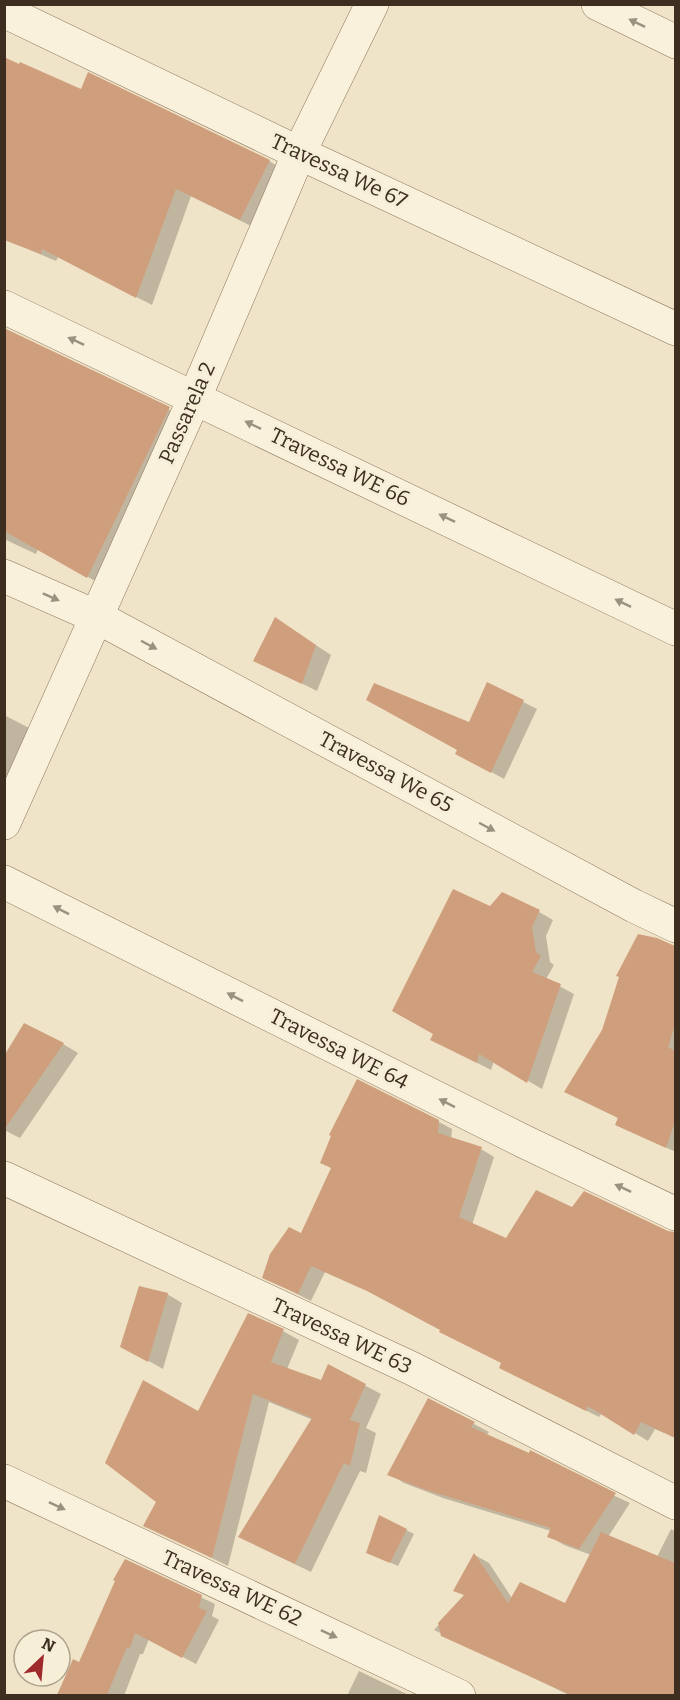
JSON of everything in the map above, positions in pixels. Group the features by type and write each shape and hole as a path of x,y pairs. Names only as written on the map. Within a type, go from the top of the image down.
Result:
{"street":[{"name":"Passarela 2","path":"4,823 195,397 299,153 372,4"},
{"path":"598,4 675,42"},
{"name":"Travessa We 67","path":"4,11 299,153 675,329"},
{"name":"Travessa WE 66","path":"4,307 675,629"},
{"path":"4,576 98,617"},
{"name":"Travessa We 65","path":"98,617 675,926"},
{"name":"Travessa WE 64","path":"4,882 675,1214"},
{"name":"Travessa WE 63","path":"4,1178 412,1369 675,1503"},
{"name":"Travessa WE 62","path":"4,1481 459,1695"}],"building":[{"path":"4,57 81,89 88,72 270,160 240,220 176,189 136,298 42,249 41,254 4,240"},
{"path":"4,328 170,407 87,578 4,531"},
{"path":"275,617 316,645 302,684 253,661"},
{"path":"487,682 524,700 491,773 455,754 457,750 366,700 374,683 469,722"},
{"path":"453,889 490,906 502,892 540,910 532,927 536,952 541,956 532,972 561,984 527,1083 479,1054 477,1063 430,1040 433,1034 392,1011"},
{"path":"638,934 657,938 675,946 675,1025 668,1047 675,1051 675,1121 666,1148 615,1125 618,1118 564,1092 602,1030 619,977 616,976"},
{"path":"24,1023 64,1043 4,1130 4,1056"},
{"path":"357,1079 439,1120 438,1133 482,1147 459,1217 506,1238 536,1190 572,1207 584,1191 668,1231 675,1232 675,1438 641,1422 634,1435 588,1406 586,1411 499,1368 501,1363 439,1332 440,1330 367,1291 311,1266 298,1294 262,1278 270,1254 289,1227 301,1233 331,1168 320,1163 331,1136 329,1135"},
{"path":"139,1286 168,1293 148,1362 120,1347"},
{"path":"248,1313 284,1329 271,1362 321,1380 328,1364 366,1384 350,1420 360,1423 350,1466 344,1463 295,1564 238,1537 312,1418 253,1394 212,1558 143,1526 156,1502 105,1463 143,1380 198,1411"},
{"path":"428,1398 475,1422 471,1427 529,1453 530,1450 616,1493 579,1549 547,1537 551,1528 426,1490 387,1475"},
{"path":"379,1515 407,1529 390,1563 366,1553"},
{"path":"601,1532 675,1563 675,1695 571,1695 441,1636 438,1623 464,1595 453,1591 474,1553 508,1603 520,1582 565,1603"},
{"path":"125,1559 202,1595 199,1608 207,1611 182,1658 135,1633 107,1695 57,1695 60,1688 72,1688 72,1661 73,1659 79,1662 115,1581 113,1580"}]}
